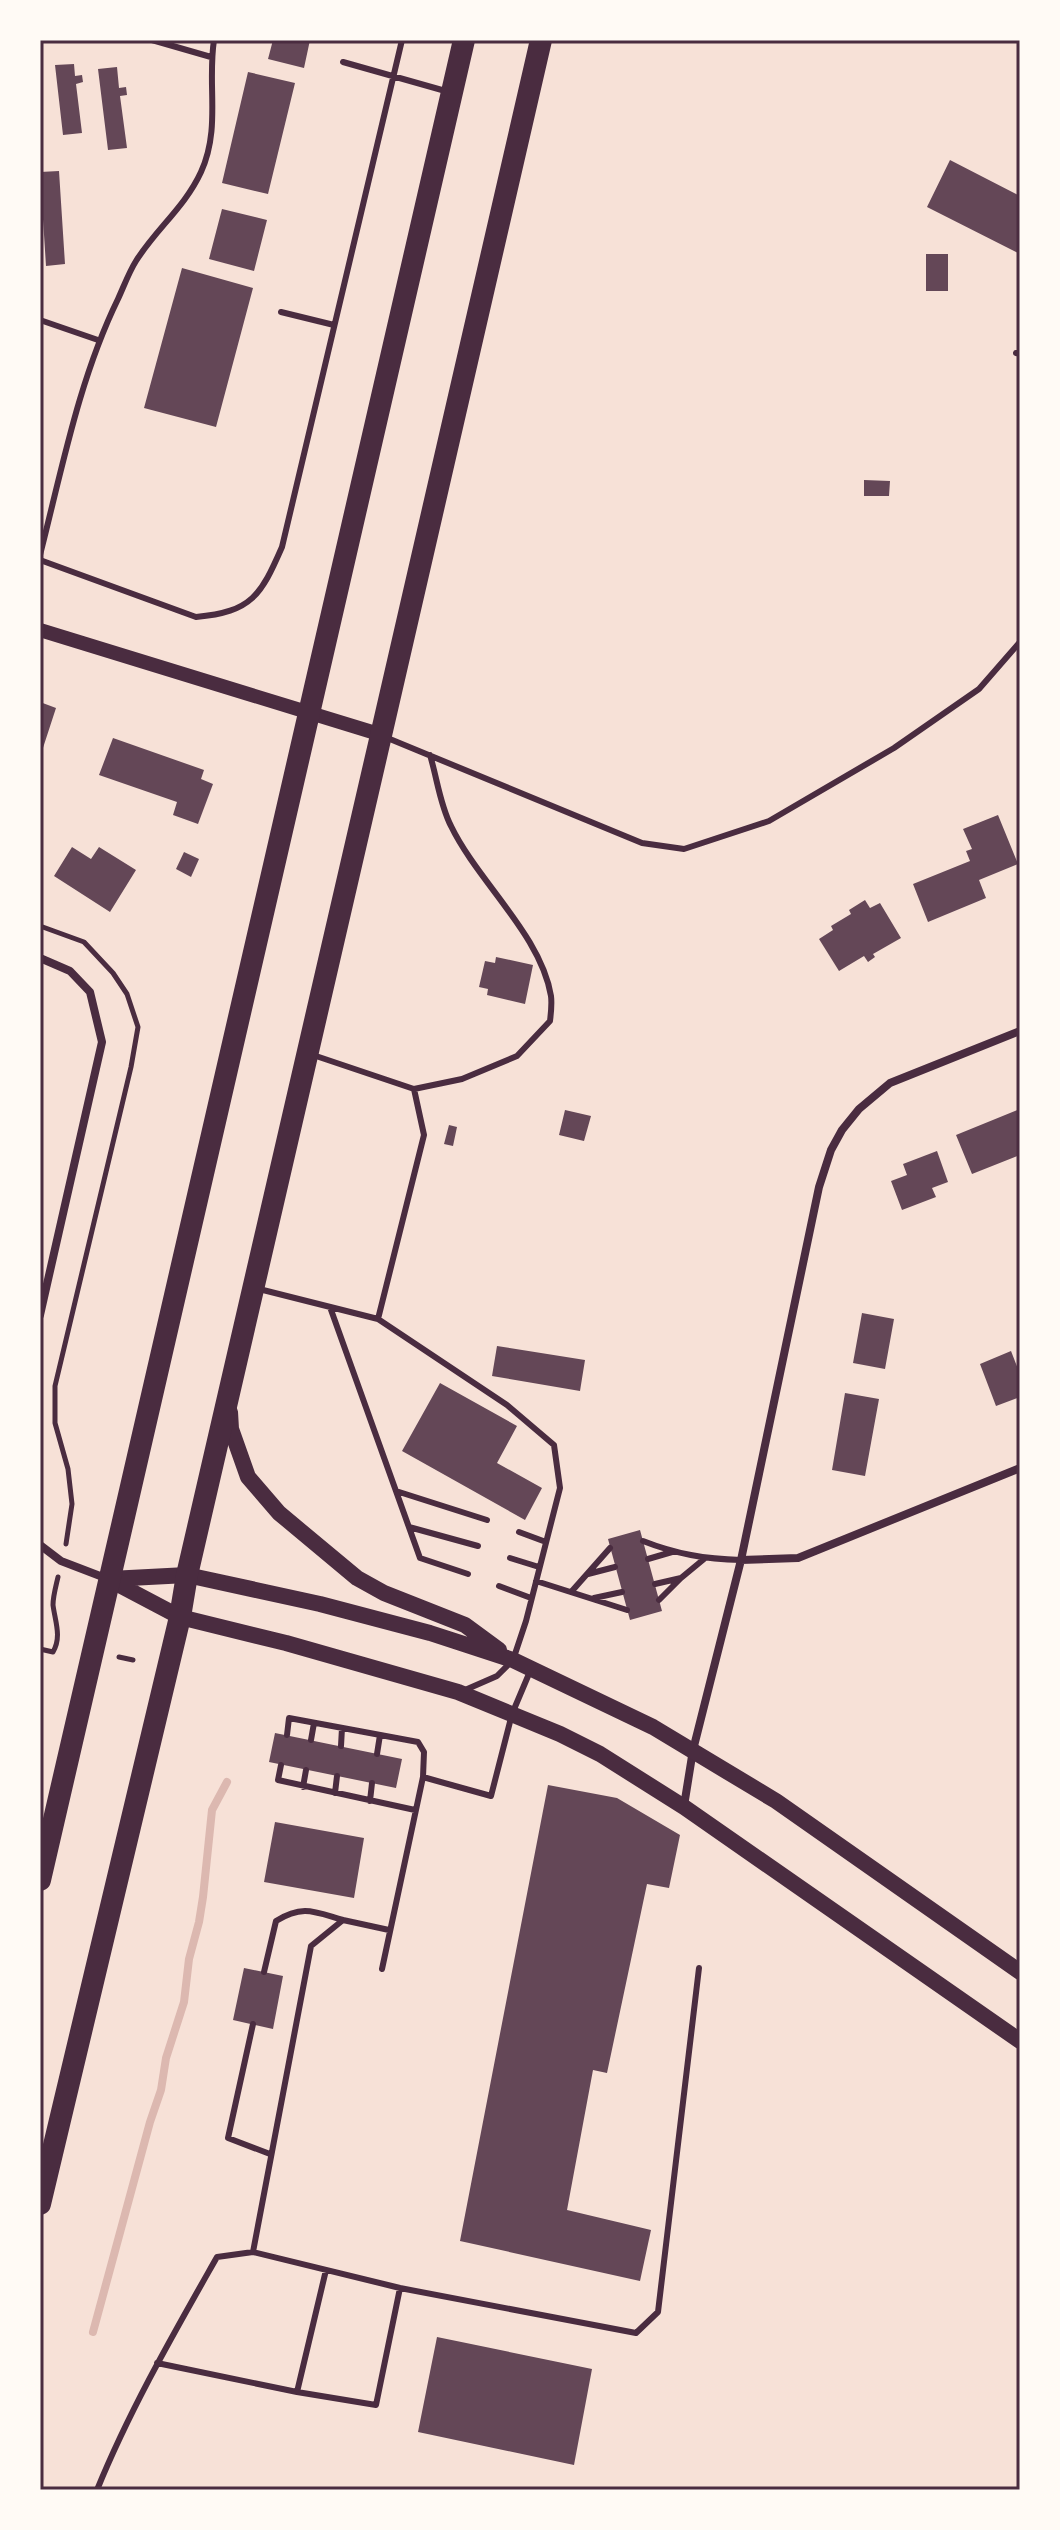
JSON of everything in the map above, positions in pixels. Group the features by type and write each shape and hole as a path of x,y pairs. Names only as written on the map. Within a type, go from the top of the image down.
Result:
{"highway":[{"path":"40,1880 464,40"},
{"path":"40,2204 180,1617 187,1575 541,40"}],"main road":[{"path":"229,1395 231,1429 248,1477 279,1513 357,1578 384,1593 465,1625 513,1660"},
{"path":"108,1579 187,1575 430,1633 513,1660 653,1727 776,1801 1020,1972"},
{"path":"108,1579 180,1617 286,1643 458,1692 600,1754 684,1807 1020,2041"}],"street":[{"path":"40,630 382,735"},
{"path":"40,958 70,971 90,992 102,1042 40,1315"},
{"path":"684,1807 693,1750 741,1560 819,1187 831,1150 859,1109 890,1083 1020,1031"},
{"path":"741,1560 798,1558 1020,1468"},
{"path":"40,1545 61,1561 108,1579"}],"lane":[{"path":"152,40 211,57"},
{"path":"214,40 211,57 213,127 201,171 179,209 136,261 98,340 40,558 196,617 221,615 245,604 265,585 282,547 402,40"},
{"path":"343,62 452,93"},
{"path":"281,312 334,325"},
{"path":"40,320 98,340"},
{"path":"382,735 642,843 684,849 769,821 894,748 979,689 1020,642"},
{"path":"307,1053 414,1089 462,1079 517,1056 550,1021 551,997 542,969 525,934 450,825 430,755"},
{"path":"378,1319 424,1135 414,1089"},
{"path":"253,1287 378,1319 507,1405 554,1445 560,1488 513,1660 497,1676 458,1692"},
{"path":"330,1307 420,1558 468,1574"},
{"path":"396,1491 487,1520"},
{"path":"409,1527 478,1546"},
{"path":"519,1532 546,1542"},
{"path":"643,1541 704,1559 741,1560"},
{"path":"572,1591 610,1548"},
{"path":"648,1559 672,1552"},
{"path":"510,1558 539,1567"},
{"path":"659,1600 704,1559"},
{"path":"585,1575 615,1567"},
{"path":"655,1584 681,1578"},
{"path":"536,1581 627,1610"},
{"path":"499,1586 531,1598"},
{"path":"593,1599 622,1592"},
{"path":"423,1777 491,1796 512,1714 531,1669"},
{"path":"287,1735 289,1718 418,1742 424,1752 423,1777 382,1969"},
{"path":"311,1740 314,1723"},
{"path":"341,1746 342,1728"},
{"path":"377,1754 380,1735"},
{"path":"281,1765 278,1780 415,1810"},
{"path":"303,1787 306,1770"},
{"path":"335,1793 337,1776"},
{"path":"370,1801 372,1783"},
{"path":"264,1972 276,1921 291,1912 308,1909 389,1930"},
{"path":"253,2252 311,1946 343,1920"},
{"path":"97,2490 114,2448 157,2363 217,2257 253,2252 400,2288 636,2333 658,2312 699,1968"},
{"path":"253,2024 228,2138 270,2154"},
{"path":"297,2392 326,2270"},
{"path":"157,2363 376,2405 400,2288"}],"path":[{"path":"40,926 84,942 113,973 127,994 138,1027 55,1386 55,1423 68,1469 72,1504 70,1528 53,1602 58,1625 57,1646 53,1652 40,1649"},
{"path":"119,1657 133,1660"}],"building":[{"path":"273,40 310,40 304,68 268,59"},
{"path":"74,64 75,76 82,75 83,82 76,84 82,133 63,135 55,65"},
{"path":"117,67 119,88 126,87 127,95 120,96 127,148 108,150 98,69"},
{"path":"248,72 295,83 268,194 222,183"},
{"path":"950,160 1020,196 1020,254 927,207"},
{"path":"59,171 65,264 46,266 40,172"},
{"path":"222,209 267,220 254,271 209,259"},
{"path":"926,254 948,254 948,291 926,291"},
{"path":"182,268 253,288 216,427 144,408"},
{"path":"864,480 890,481 889,496 864,496"},
{"path":"40,702 56,708 41,754 40,753"},
{"path":"113,738 204,770 201,779 213,784 198,824 173,815 177,802 99,775"},
{"path":"998,815 1018,864 979,880 986,898 928,922 913,884 970,861 966,851 972,849 963,829"},
{"path":"72,847 91,859 99,847 136,870 110,912 54,876"},
{"path":"184,852 199,859 191,877 176,869"},
{"path":"865,900 870,908 880,903 901,938 873,954 875,957 868,962 864,956 839,971 819,939 833,930 831,926 851,914 849,910"},
{"path":"496,957 533,965 525,1004 487,995 488,989 479,987 485,961 495,963"},
{"path":"1020,1109 1020,1155 972,1174 956,1135"},
{"path":"565,1110 591,1116 584,1141 559,1135"},
{"path":"449,1125 457,1127 453,1146 444,1144"},
{"path":"937,1151 948,1182 932,1188 936,1197 902,1210 891,1181 907,1175 903,1164"},
{"path":"862,1313 894,1319 885,1369 853,1363"},
{"path":"497,1346 585,1360 580,1391 492,1376"},
{"path":"1011,1351 1020,1374 1020,1397 996,1406 980,1364"},
{"path":"440,1383 517,1426 497,1463 542,1488 525,1520 402,1451"},
{"path":"845,1393 879,1399 865,1476 832,1470"},
{"path":"640,1530 662,1611 630,1620 608,1539"},
{"path":"275,1733 402,1759 396,1788 269,1762"},
{"path":"548,1785 617,1798 680,1835 669,1888 647,1884 607,2073 593,2070 567,2210 651,2230 640,2281 460,2241"},
{"path":"275,1822 364,1838 354,1898 264,1882"},
{"path":"244,1968 283,1976 273,2029 233,2020"},
{"path":"437,2337 592,2369 574,2465 418,2432"}],"waterway":[{"path":"93,2332 161,2090 166,2058 184,2002 189,1959 203,1897 212,1810 227,1782"}]}
